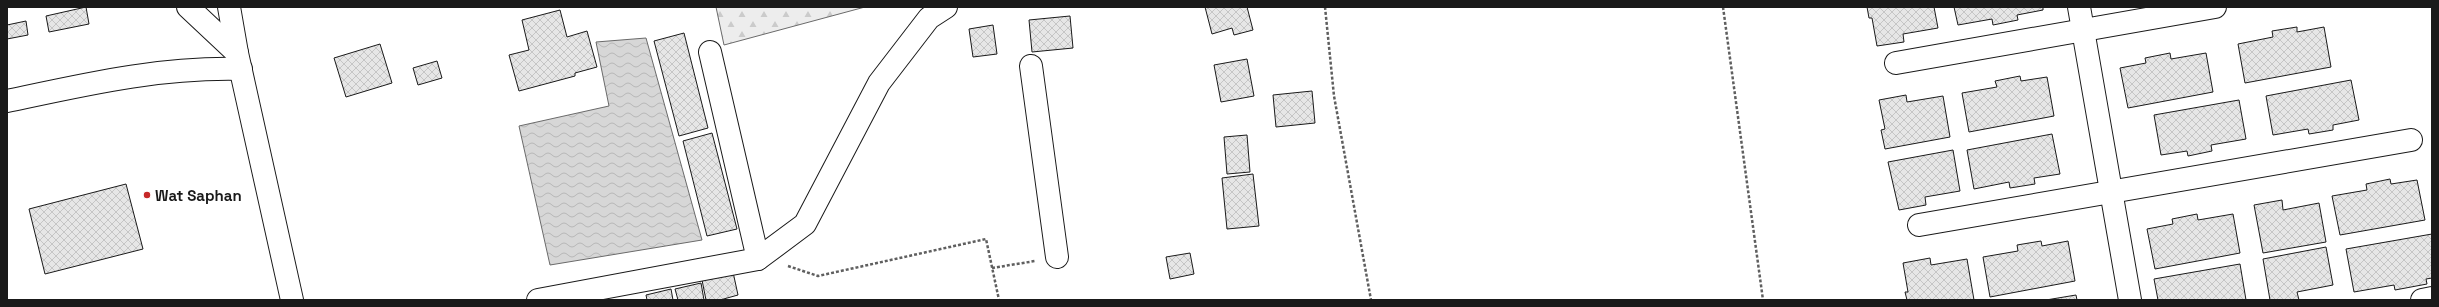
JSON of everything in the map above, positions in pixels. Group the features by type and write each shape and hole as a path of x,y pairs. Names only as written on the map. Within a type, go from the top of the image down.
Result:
{"street":[{"path":"188,7 239,61"},
{"path":"229,7 239,61 292,300"},
{"path":"538,300 758,258 804,224 879,83 928,18 946,7"},
{"path":"2079,7 2130,300"},
{"path":"1896,63 2215,7"},
{"path":"710,52 758,258"},
{"path":"7,101 134,75 201,68 239,61"},
{"path":"1031,66 1057,257"},
{"path":"1919,225 2411,140"},
{"path":"2422,300 2432,298"}],"path":[{"path":"1325,7 1334,96 1371,300"},
{"path":"1723,7 1763,300"},
{"path":"758,258 779,262 818,276 986,239 999,300"},
{"path":"992,268 1057,257"}],"green space":[{"path":"716,7 865,7 724,45"}],"water":[{"path":"646,38 702,240 550,265 519,126 609,106 596,42"}],"building":[{"path":"86,7 89,24 49,32 46,16"},
{"path":"1205,7 1247,7 1253,30 1234,35 1232,28 1212,34"},
{"path":"1867,7 1934,7 1938,28 1903,34 1904,42 1877,46 1872,18 1869,18"},
{"path":"1954,7 2043,7 2043,10 2017,15 2018,20 1993,25 1992,19 1958,25"},
{"path":"560,10 567,37 587,31 597,67 575,73 575,76 519,91 509,55 529,50 522,20"},
{"path":"1070,16 1073,48 1032,52 1029,20"},
{"path":"26,21 28,35 7,39 7,25"},
{"path":"993,25 997,54 973,57 969,29"},
{"path":"2297,27 2297,32 2324,27 2331,67 2245,83 2238,44 2273,37 2272,31"},
{"path":"684,33 708,128 679,136 654,41"},
{"path":"380,44 392,83 346,97 334,58"},
{"path":"2170,53 2171,59 2206,53 2213,92 2128,108 2120,68 2146,63 2145,58"},
{"path":"1247,59 1254,96 1221,102 1214,65"},
{"path":"437,61 442,78 418,85 413,68"},
{"path":"2020,76 2021,81 2047,77 2054,116 1969,132 1962,93 1997,87 1995,81"},
{"path":"2351,80 2359,120 2333,125 2333,130 2309,134 2308,129 2273,135 2266,96"},
{"path":"1312,91 1315,123 1276,127 1273,95"},
{"path":"1906,95 1907,102 1943,96 1950,137 1885,149 1881,130 1885,129 1879,100"},
{"path":"2239,100 2246,139 2211,145 2212,151 2188,156 2187,151 2161,155 2154,115"},
{"path":"712,133 737,229 707,236 683,141"},
{"path":"2052,134 2060,174 2034,178 2035,184 2010,188 2009,182 1974,189 1967,150"},
{"path":"1247,135 1250,172 1227,174 1224,137"},
{"path":"1953,150 1960,191 1925,197 1926,205 1899,210 1888,162"},
{"path":"1253,174 1259,226 1227,229 1222,178"},
{"path":"2390,179 2391,184 2417,180 2425,220 2340,235 2332,196 2367,190 2366,184"},
{"path":"126,184 143,249 45,274 29,209"},
{"path":"2282,200 2283,210 2319,203 2326,242 2263,253 2254,205"},
{"path":"2197,214 2198,220 2233,214 2240,253 2155,269 2147,229 2173,224 2172,219"},
{"path":"2432,234 2432,278 2426,279 2427,284 2395,290 2394,285 2354,292 2346,249"},
{"path":"2041,241 2042,246 2068,241 2075,281 1990,297 1983,257 2018,251 2017,245"},
{"path":"2326,247 2333,285 2297,292 2299,300 2270,300 2263,259"},
{"path":"1190,253 1194,274 1170,279 1166,257"},
{"path":"1930,258 1931,265 1967,259 1974,300 1907,300 1905,292 1908,292 1903,263"},
{"path":"2240,264 2246,300 2158,300 2154,279"},
{"path":"733,272 738,295 720,300 706,300 702,280"},
{"path":"701,283 704,300 678,300 675,289"},
{"path":"671,289 673,300 647,300 646,295"},
{"path":"2076,295 2077,300 2046,300"}],"place":[{"name":"Wat Saphan","path":"147,195"}]}
